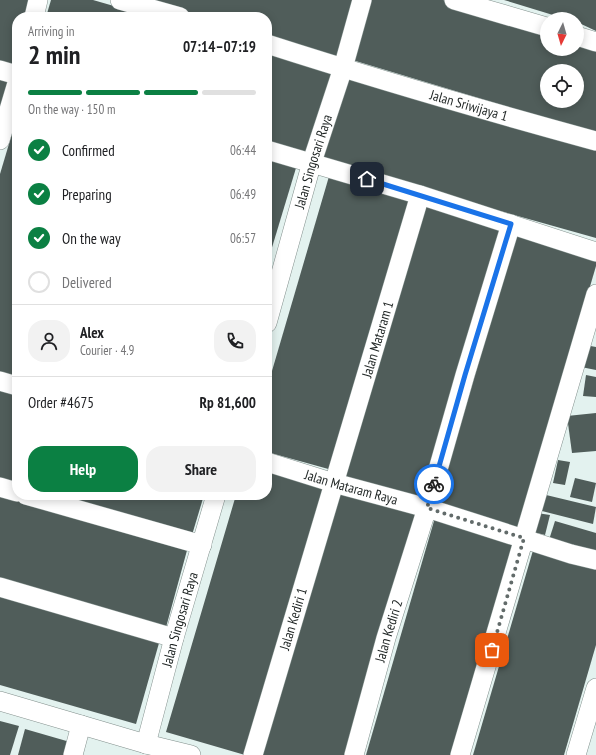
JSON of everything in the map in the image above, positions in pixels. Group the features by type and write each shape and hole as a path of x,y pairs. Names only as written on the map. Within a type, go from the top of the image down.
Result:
{"street":[{"path":"35,12 38,0"},
{"path":"120,0 162,12"},
{"name":"Jalan Singosari Raya","path":"272,303 312,162 343,68 362,0"},
{"path":"454,0 540,25"},
{"path":"584,38 596,42"},
{"name":"Jalan Sriwijaya 1","path":"272,46 517,120 596,141"},
{"path":"0,70 12,74"},
{"path":"0,140 12,100"},
{"path":"272,151 312,162 596,252"},
{"name":"Jalan Mataram 1","path":"334,483 376,349 420,196"},
{"name":"Jalan Kediri 2","path":"354,755 386,638 427,508 465,375 511,224"},
{"path":"460,755 596,294"},
{"path":"0,381 12,385"},
{"name":"Jalan Mataram Raya","path":"272,464 334,483 427,508 571,554 596,560"},
{"name":"Jalan Kediri 1","path":"253,755 334,483"},
{"path":"0,487 12,491"},
{"path":"44,500 202,545"},
{"name":"Jalan Singosari Raya","path":"146,744 174,638 215,500"},
{"path":"0,587 174,638"},
{"path":"576,755 596,688"},
{"path":"0,700 182,754"},
{"path":"73,755 81,725"}],"building":[{"path":"0,0 30,0 26,12 12,12 12,63 10,70 0,67"},
{"path":"51,0 93,0 135,12 47,12"},
{"path":"139,0 355,0 337,60 272,40 272,12 178,12"},
{"path":"367,0 443,0 540,29 540,56 584,56 584,43 596,46 596,136 528,113 349,59"},
{"path":"504,0 596,0 596,31 584,25 584,12 543,12"},
{"path":"272,50 333,67 308,154 272,144"},
{"path":"347,74 596,146 596,238 322,161"},
{"path":"0,77 11,80 0,116"},
{"path":"12,134 12,378 0,374 0,174"},
{"path":"272,161 296,168 272,247"},
{"path":"330,173 412,197 332,470 272,453 272,371"},
{"path":"421,203 503,227 423,500 341,476"},
{"path":"517,231 596,254 596,266 519,529 437,505"},
{"path":"585,345 596,347 596,370 581,367"},
{"path":"586,375 596,377 596,397 583,396"},
{"path":"0,387 12,391 12,485 0,481"},
{"path":"596,413 596,451 572,453 567,416"},
{"path":"558,460 570,462 565,485 553,483"},
{"path":"272,466 328,482 245,755 166,732 235,500 272,500"},
{"path":"575,478 596,483 592,502 570,497"},
{"path":"336,486 418,510 347,755 258,755"},
{"path":"0,490 12,493 12,500 36,500 189,543 165,631 0,585"},
{"path":"542,494 596,507 593,524 538,510"},
{"path":"69,500 202,500 192,535"},
{"path":"537,513 550,515 545,535 533,532"},
{"path":"436,514 518,538 455,755 366,755"},
{"path":"555,521 596,533 596,553 549,540"},
{"path":"534,547 596,569 596,645 564,755 473,755"},
{"path":"0,591 161,636 136,724 0,685"},
{"path":"0,721 19,726 10,755 0,755"},
{"path":"25,729 70,742 67,755 18,755"}],"way so far":[{"path":"434,484 427,508 524,538 492,650"}],"route":[{"path":"367,179 511,224 465,375 434,484"}]}
